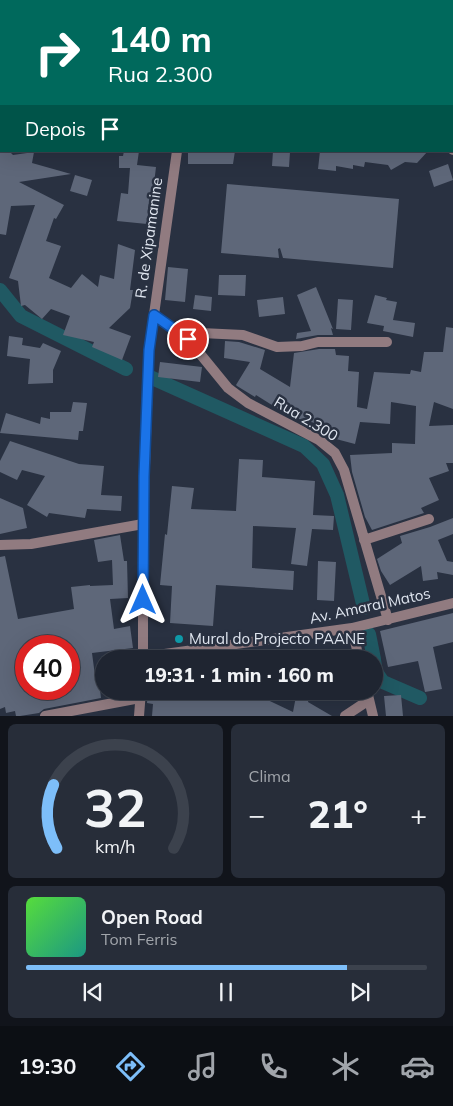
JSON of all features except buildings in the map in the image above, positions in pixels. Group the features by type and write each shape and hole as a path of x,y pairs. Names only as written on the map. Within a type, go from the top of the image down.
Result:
{"street":[{"name":"R. de Xipamanine","path":"143,650 143,524 149,350 176,152"},
{"name":"Rua 2.300","path":"154,315 188,339 228,388 248,403 319,440 335,454 344,470 388,620"},
{"path":"179,332 243,335 277,347 302,346 318,342 387,342"},
{"path":"364,540 429,519"},
{"path":"0,545 31,544 143,524"},
{"name":"Av. Amaral Matos","path":"199,650 352,628 453,603"},
{"path":"352,628 357,650"},
{"path":"45,716 117,700"},
{"path":"139,716 140,700"},
{"path":"346,716 364,700"},
{"path":"369,700 373,716"}],"waterway":[{"path":"0,290 21,316 126,369"},
{"path":"150,377 304,446 323,464 337,495 364,608"},
{"path":"369,634 372,650"},
{"path":"383,682 420,698"}],"place":[{"name":"Mural do Projecto PAANE","path":"179,639"}],"route":[{"path":"143,600 144,476 149,350 154,315 188,339"}]}
